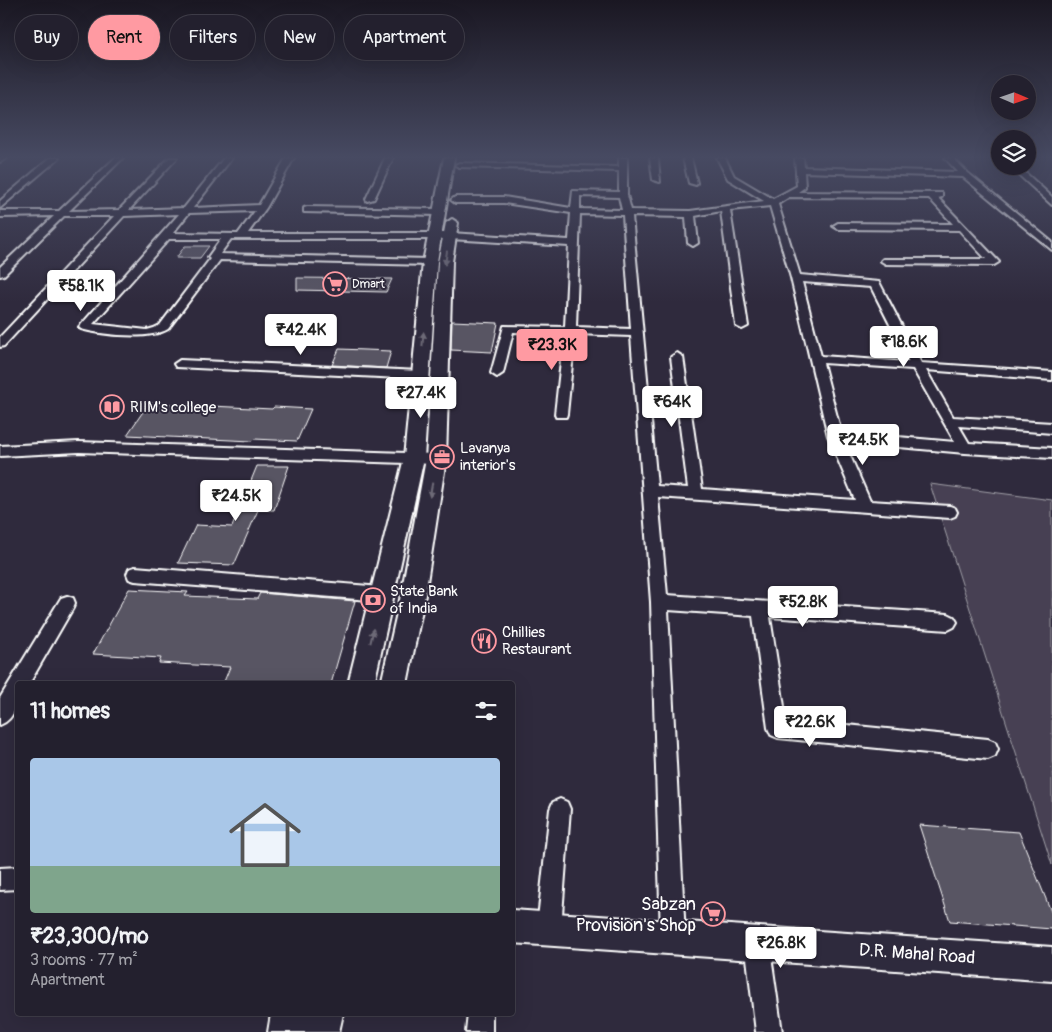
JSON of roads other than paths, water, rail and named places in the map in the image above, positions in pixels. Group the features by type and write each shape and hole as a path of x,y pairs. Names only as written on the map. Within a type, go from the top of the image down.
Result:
{"street":[{"path":"0,272 69,206"},
{"path":"0,344 127,206"},
{"path":"191,206 85,327 147,333 157,331 164,327 216,257"},
{"path":"395,681 413,595 436,459 445,262 439,212 441,206"},
{"path":"362,681 414,458 430,262 453,206"},
{"path":"543,206 574,211 690,214 743,206"},
{"path":"561,414 570,330 575,206"},
{"path":"626,206 659,602 673,936"},
{"path":"774,206 796,278 835,436 865,506"},
{"path":"886,261 994,262 944,206"},
{"path":"1003,206 1052,247"},
{"path":"0,214 186,212 262,208"},
{"path":"241,236 262,208"},
{"path":"725,208 742,326"},
{"path":"307,210 439,212"},
{"path":"690,214 693,242"},
{"path":"838,226 961,227"},
{"path":"166,236 442,236 573,243"},
{"path":"228,236 212,257 430,262"},
{"path":"796,278 875,284 917,366 965,448"},
{"path":"497,373 508,328 637,333"},
{"path":"677,357 696,494"},
{"path":"816,359 1052,376"},
{"path":"180,364 420,375"},
{"path":"949,421 1052,428"},
{"path":"835,436 965,448 1052,452"},
{"path":"0,451 78,447 436,459"},
{"path":"650,491 950,512"},
{"path":"135,574 382,594"},
{"path":"659,602 948,622"},
{"path":"20,681 66,603"},
{"path":"760,609 778,728 988,749"},
{"path":"0,715 15,690"},
{"path":"549,928 560,809"},
{"path":"0,879 15,878"},
{"name":"D.R. Mahal Road","path":"515,926 1052,964"},
{"path":"757,942 769,1032"},
{"path":"286,1032 290,1016"},
{"path":"321,1032 325,1016"},
{"path":"478,1032 480,1016"}],"place":[{"name":"Dmart","path":"335,284"},
{"name":"RIIM's college","path":"112,407"},
{"name":"Lavanya interior's","path":"442,457"},
{"name":"State Bank of India","path":"373,600"},
{"name":"Chillies Restaurant","path":"484,641"},
{"name":"Sabzan Provision's Shop","path":"713,914"}]}
